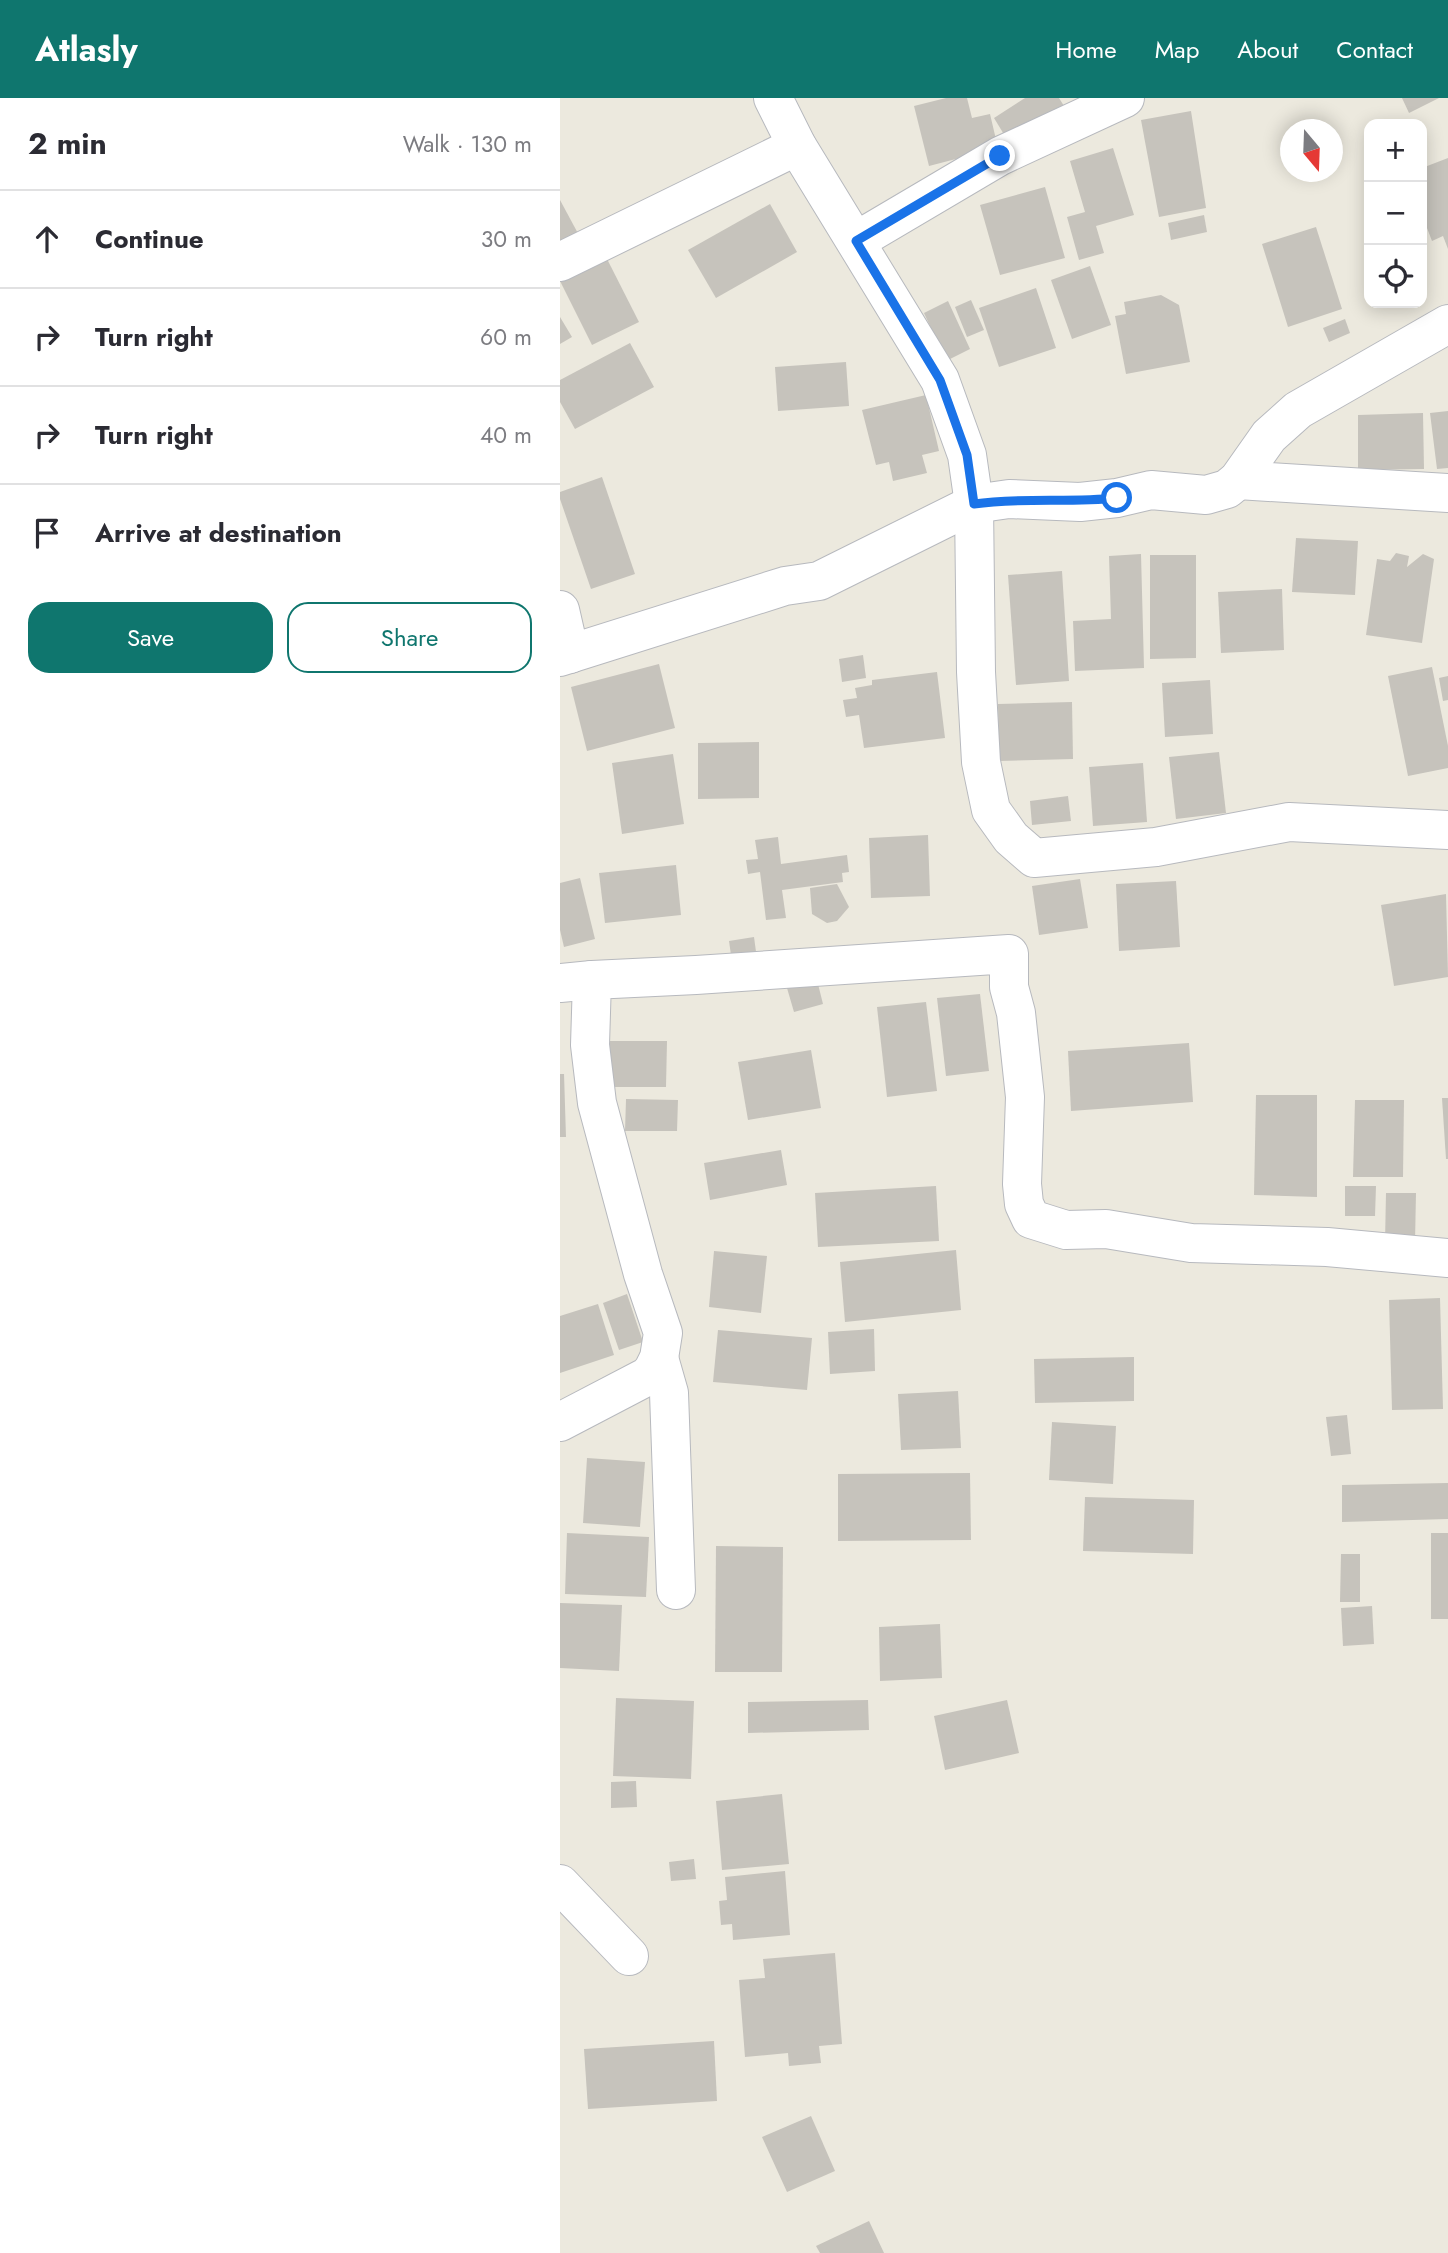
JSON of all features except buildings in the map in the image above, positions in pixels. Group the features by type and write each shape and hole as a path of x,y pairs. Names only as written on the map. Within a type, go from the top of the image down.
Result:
{"street":[{"path":"773,98 797,146 940,380 967,455 974,504 976,659 981,762 991,810 1011,838 1034,858 1156,847 1289,821 1448,830"},
{"path":"856,241 1000,156 1125,98"},
{"path":"560,262 797,146"},
{"path":"560,610 565,656 785,586 819,581 974,504 1009,499 1080,502 1117,498 1151,490 1206,495 1227,489 1238,480 1269,436 1298,410 1448,324"},
{"path":"1238,480 1448,493"},
{"path":"560,1422 648,1376 659,1358 663,1333 643,1274 597,1103 590,1045 576,982 1009,954 1009,987 1016,1013 1025,1097 1022,1184 1024,1204 1031,1219 1066,1230 1106,1229 1191,1243 1327,1247 1448,1258"},
{"path":"659,1358 669,1393 676,1590"},
{"path":"560,1884 629,1956"}],"route":[{"path":"1000,156 856,241 940,380 967,455 974,504 1009,499 1080,502 1117,498"}]}
